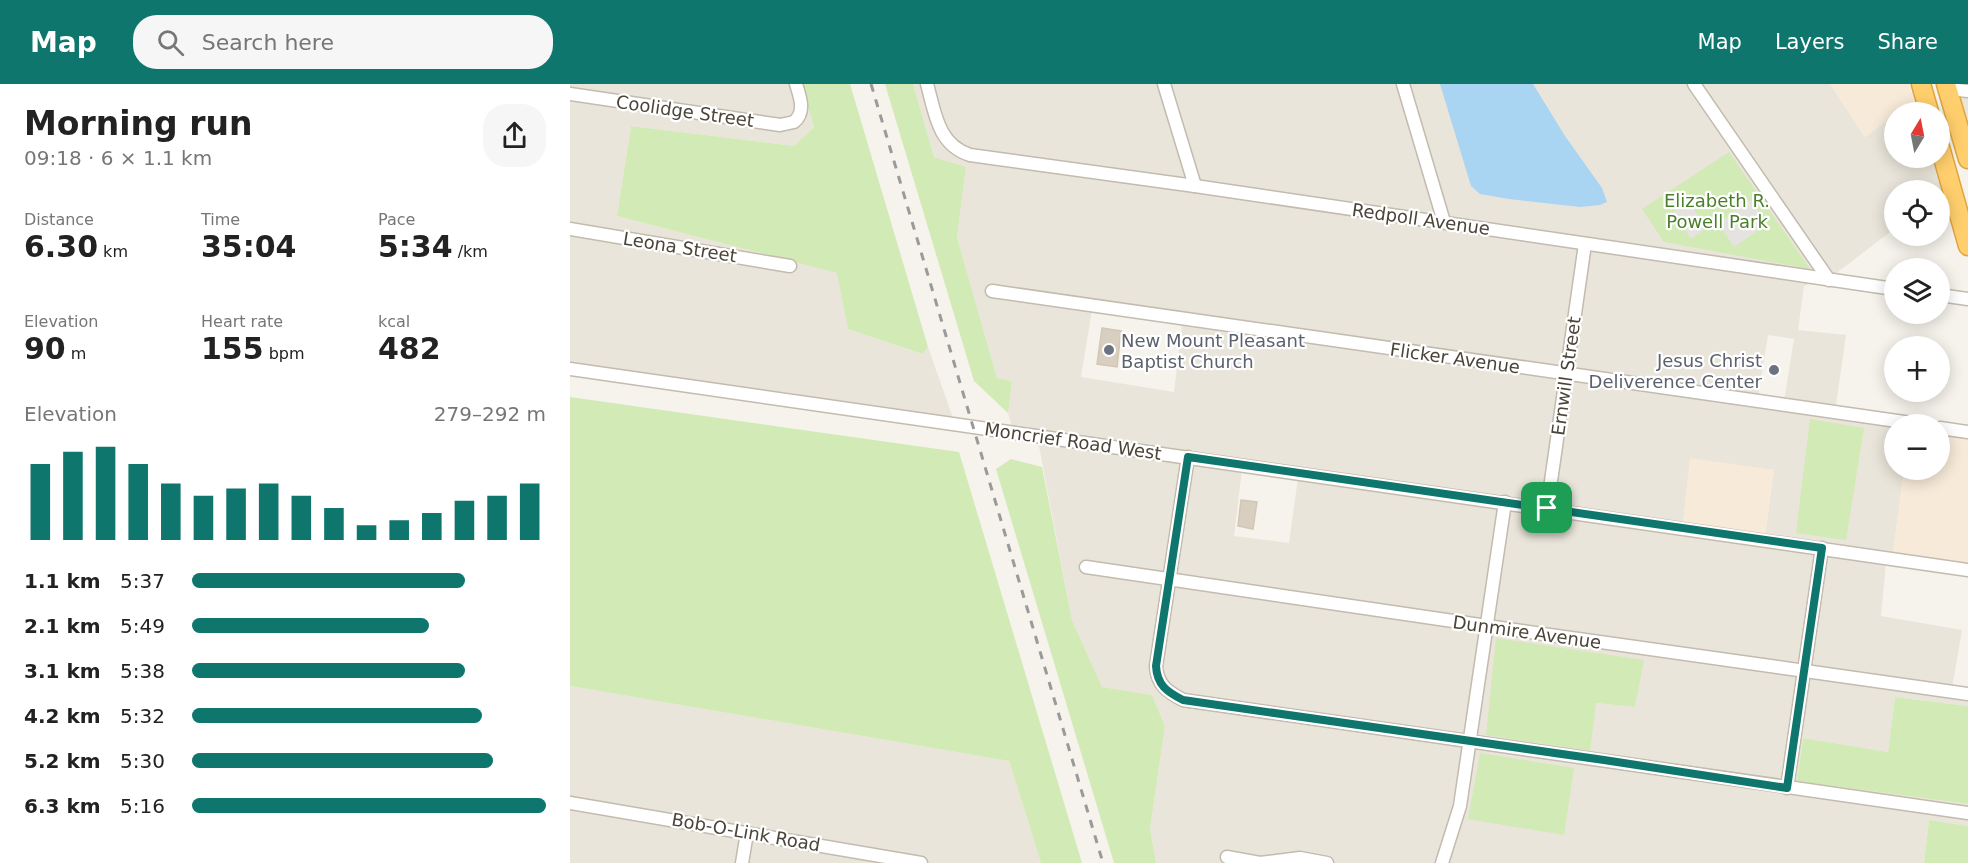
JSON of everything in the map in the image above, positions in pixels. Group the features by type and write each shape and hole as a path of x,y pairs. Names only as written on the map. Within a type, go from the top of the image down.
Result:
{"highway":[{"path":"1921,84 1926,102"},
{"path":"1947,86 1968,159"},
{"path":"1946,168 1968,246"}],"street":[{"name":"Coolidge Street","path":"570,94 780,125 798,119 801,105 796,84"},
{"name":"Redpoll Avenue","path":"927,84 939,128 951,145 970,155 1884,288"},
{"path":"1164,84 1195,186"},
{"path":"1403,84 1444,222"},
{"path":"1694,84 1829,280"},
{"path":"1947,86 1968,91"},
{"name":"Leona Street","path":"570,229 790,266"},
{"name":"Ernwill Street","path":"1547,508 1586,244"},
{"name":"Flicker Avenue","path":"992,291 1884,419"},
{"path":"1950,296 1968,299"},
{"name":"Moncrief Road West","path":"570,369 1968,570"},
{"path":"1950,429 1968,432"},
{"path":"1188,457 1156,666 1157,676 1162,686 1183,700 1968,813"},
{"path":"1442,863 1460,806 1504,502"},
{"path":"1787,788 1822,548"},
{"name":"Dunmire Avenue","path":"1086,567 1968,694"},
{"name":"Bob-O-Link Road","path":"570,803 921,863"},
{"path":"742,863 747,833"},
{"path":"1227,857 1260,863 1300,858 1327,863"}],"shaded area":[{"path":"570,84 801,84 814,127 794,146 631,126 617,216 838,273 848,329 921,354 928,347 953,418 570,363"},
{"path":"913,84 1830,84 1865,137 1884,123 1884,168 1935,168 1939,180 1884,180 1884,237 1834,275 1804,286 1798,330 1846,335 1834,419 1884,426 1884,480 1903,480 1893,553 1765,535 1774,470 1690,459 1683,523 1012,427 1008,413 1012,381 997,378 957,237 966,167 934,157","holes":["1092,310 1182,324 1174,392 1081,377","1768,335 1794,339 1784,401 1758,397"]},
{"path":"1830,84 1909,84 1914,101 1884,102 1884,123 1865,137"},
{"path":"1954,84 1968,86 1968,133"},
{"path":"1751,200 1767,224 1734,247 1718,223"},
{"path":"1689,202 1707,228 1691,239 1673,212"},
{"path":"1950,434 1968,437 1968,564 1893,553 1903,480 1950,480"},
{"path":"1038,441 1242,470 1234,536 1289,543 1298,478 1886,563 1881,616 1962,630 1952,688 1968,691 1968,706 1895,697 1888,752 1803,738 1797,781 1968,804 1968,826 1929,820 1924,863 1156,863 1150,829 1165,726 1152,695 1102,687 1072,620","holes":["1643,660 1635,707 1596,703"]},
{"path":"1690,458 1774,470 1765,535 1683,523"},
{"path":"570,686 1009,761 1041,863 570,863"}],"green space":[{"path":"801,84 850,84 928,347 922,354 848,329 837,273 617,216 631,126 794,146 814,127"},
{"path":"885,84 913,84 934,157 966,167 957,237 997,378 1012,381 1008,413 974,381"},
{"name":"Elizabeth R. Powell Park","path":"1729,152 1810,269 1664,242 1642,209"},
{"path":"570,397 959,452 1082,863 1041,863 1009,761 570,686"},
{"path":"1810,419 1864,428 1846,540 1796,533"},
{"path":"1011,459 1042,467 1072,620 1102,687 1152,695 1165,726 1150,829 1156,863 1114,863 996,469"},
{"path":"1496,638 1644,660 1635,707 1596,703 1590,751 1486,735"},
{"path":"1895,697 1968,706 1968,804 1797,781 1803,738 1888,752"},
{"path":"1480,753 1574,768 1564,835 1468,819"},
{"path":"1929,820 1968,826 1968,863 1924,863"}],"water":[{"path":"1440,84 1533,84 1565,136 1602,188 1607,202 1580,207 1480,194 1471,186"}],"building":[{"name":"New Mount Pleasant Baptist Church","path":"1102,328 1121,331 1117,367 1097,364"},
{"path":"1241,500 1257,502 1253,529 1238,526"}],"railway":[{"path":"871,84 1103,863"}],"place":[{"name":"New Mount Pleasant Baptist Church","path":"1109,350"},
{"name":"Jesus Christ Deliverence Center","path":"1774,370"}],"route":[{"path":"1188,457 1547,508 1822,548 1787,788 1183,700 1162,686 1157,676 1156,666 1188,457"}]}
